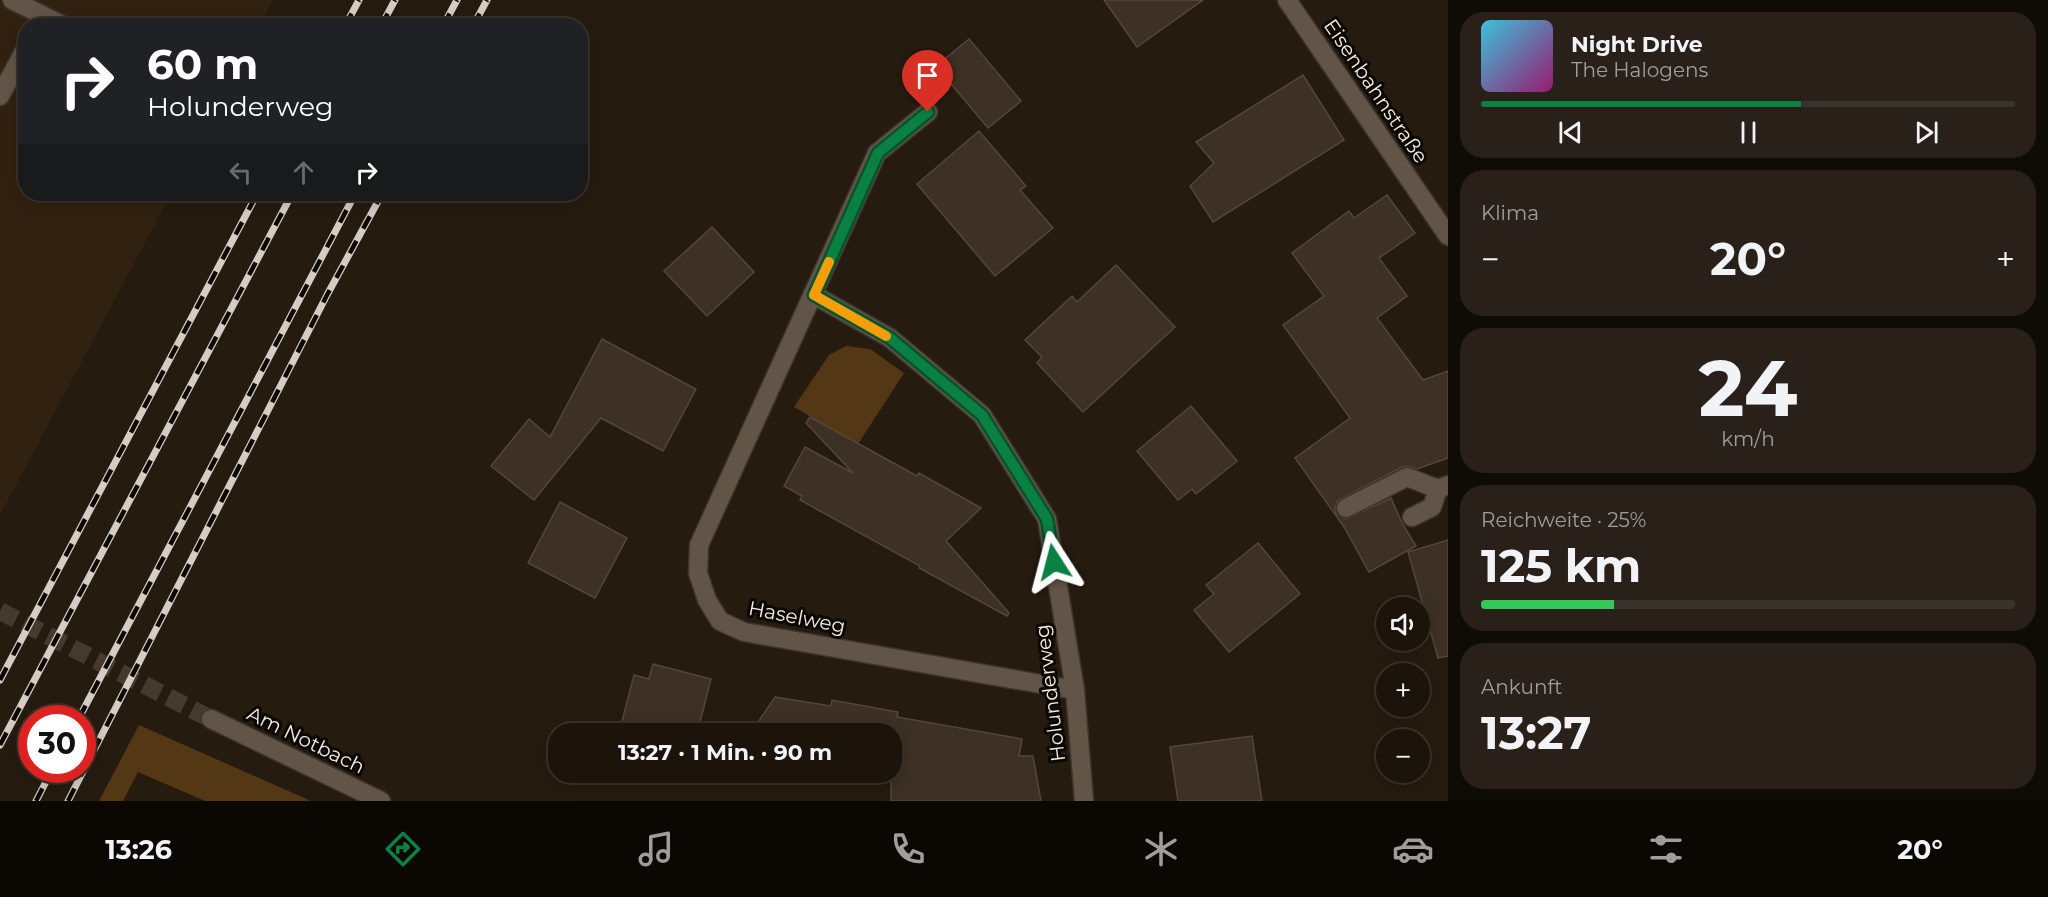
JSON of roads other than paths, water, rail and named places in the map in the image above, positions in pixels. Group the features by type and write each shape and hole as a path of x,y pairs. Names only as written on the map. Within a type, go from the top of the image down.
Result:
{"street":[{"path":"12,0 38,18"},
{"name":"Eisenbahnstraße","path":"1287,0 1448,236"},
{"path":"0,96 18,63"},
{"path":"814,295 878,153 928,112"},
{"name":"Holunderweg","path":"814,295 890,338 982,415 1047,519 1075,690 1084,801"},
{"name":"Haselweg","path":"814,295 699,545 698,573 706,600 720,621 744,632 1075,690"},
{"path":"1346,508 1407,477 1443,487 1432,507 1412,517"},
{"name":"Am Notbach","path":"211,719 381,801"}],"tunnel":[{"path":"0,611 211,719"}],"railway":[{"path":"349,18 359,0"},
{"path":"385,18 395,0"},
{"path":"447,18 457,0"},
{"path":"477,18 487,0"},
{"path":"0,680 253,201"},
{"path":"0,745 288,201"},
{"path":"86,705 351,201"},
{"path":"68,801 327,295 378,201"},
{"path":"36,801 45,783"}]}
